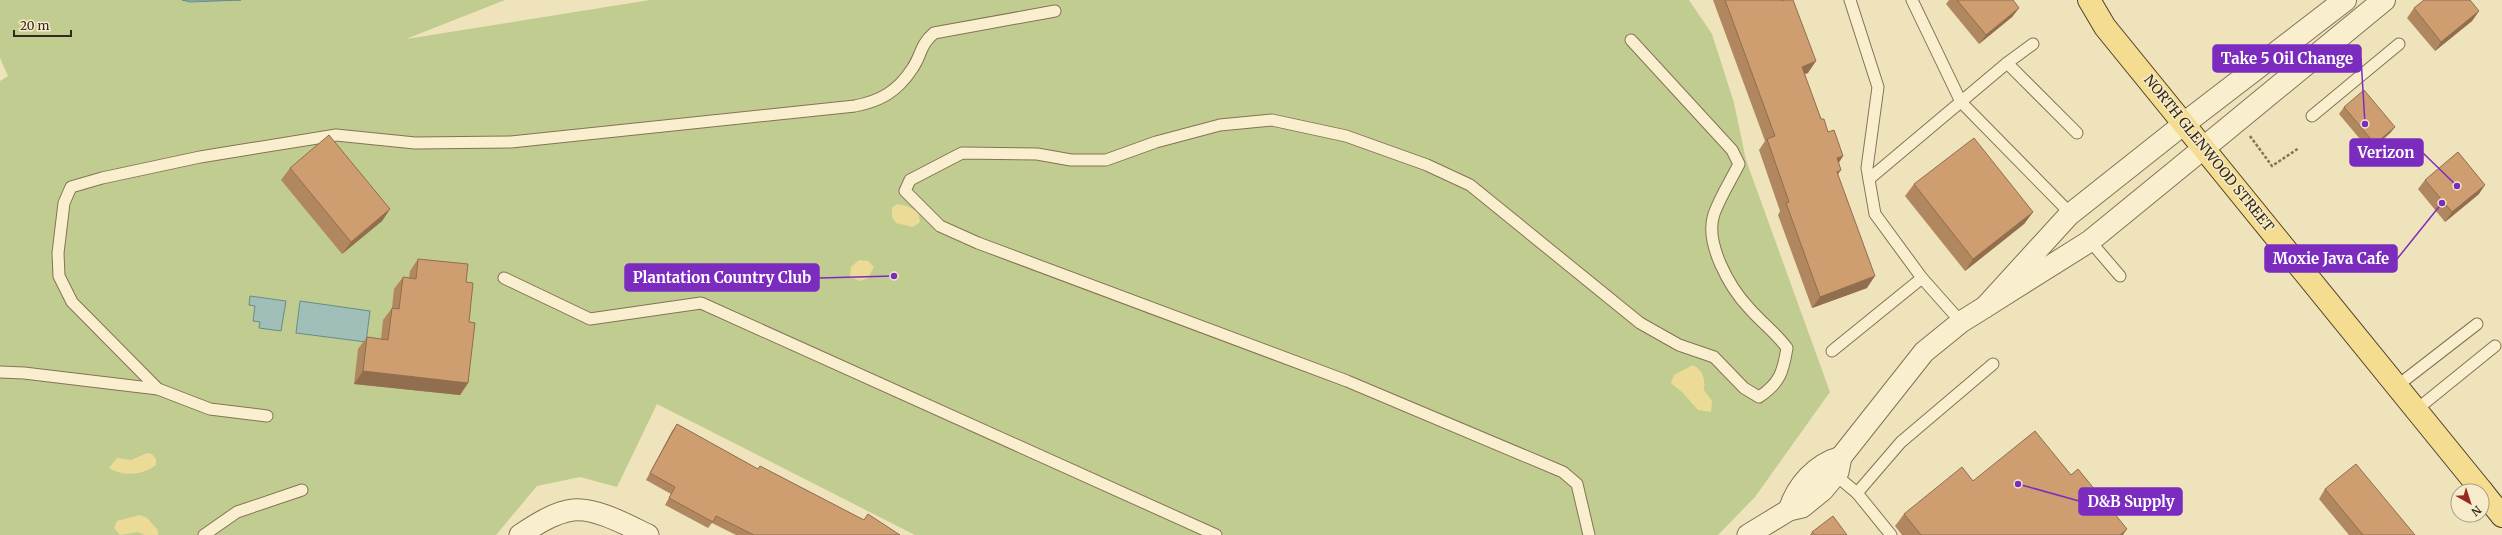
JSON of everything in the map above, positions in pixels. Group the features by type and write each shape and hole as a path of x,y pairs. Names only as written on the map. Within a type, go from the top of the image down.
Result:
{"main road":[{"name":"NORTH GLENWOOD STREET","path":"2089,0 2105,27 2185,123 2475,483"},
{"name":"NORTH GLENWOOD STREET","path":"2490,501 2502,516"}],"street":[{"path":"1985,307 2071,214 2185,123 2345,0"},
{"path":"1748,535 1789,510 1802,507 1823,490 1833,465 1924,352 1962,322 2090,241 2384,0"},
{"path":"520,535 540,522 573,510 608,515 648,535"}],"lane":[{"path":"1850,0 1878,87 1867,168 1875,214 1922,278 1962,322"},
{"path":"1912,0 1961,102 2071,214"},
{"path":"158,389 72,302 59,276 58,253 64,203 71,187 102,178 200,158 336,135 415,143 511,142 855,106 878,101 896,88 913,69 923,42 934,33 1055,11"},
{"path":"1589,535 1577,484 1563,472 1347,381 978,243 940,226 905,191 910,180 962,153 1037,154 1071,160 1106,160 1156,142 1220,125 1272,120 1346,136 1427,165 1470,185 1640,323 1679,345 1714,357 1744,388 1759,397 1772,388 1783,370 1787,348 1776,333 1748,308 1723,274 1714,238 1714,215 1739,164 1732,150 1631,40"},
{"path":"1869,179 2006,63 2033,44"},
{"path":"2312,116 2399,44"},
{"path":"2006,63 2077,133"},
{"path":"2090,241 2120,276"},
{"path":"504,278 590,319 701,303 1216,535"},
{"path":"1832,351 1922,278"},
{"path":"2397,386 2477,324"},
{"path":"2416,410 2495,346"},
{"path":"1858,493 1901,442 1993,364"},
{"path":"0,372 24,372 158,389 210,409 267,416"},
{"path":"1833,465 1858,493 1891,535"},
{"path":"204,535 237,512 302,490"}],"path":[{"path":"2247,130 2272,166 2299,148"}],"green space":[{"path":"0,0 182,0 190,2 241,0 505,0 406,39 650,0 1689,0 1712,34 1734,103 1746,160 1830,392 1755,497 1718,535 915,535 657,404 617,487 580,477 537,486 496,535 0,535 0,81 8,76 0,58"}],"sand":[{"path":"897,204 907,206 918,212 920,222 913,227 896,223 892,217 892,208"},
{"path":"859,260 868,261 874,267 868,278 860,281 850,277 851,267"},
{"path":"1693,365 1702,373 1704,390 1712,401 1711,412 1698,410 1683,393 1671,383 1674,375"},
{"path":"147,453 152,454 156,459 156,465 145,471 127,474 120,473 109,468 117,458 131,460"},
{"path":"140,515 147,518 158,530 158,535 144,535 138,532 120,535 114,528 117,521"}],"water":[{"path":"182,0 241,0 190,2"},
{"path":"250,296 286,301 281,331 259,328 260,322 253,321 255,306 249,305"},
{"path":"300,301 370,311 366,342 296,333"}],"building":[{"path":"1725,0 1793,0 1816,61 1802,67 1821,119 1824,119 1828,132 1834,130 1843,156 1837,158 1841,170 1837,172 1875,276 1820,297 1786,203 1789,202 1767,139 1775,136"},
{"path":"1957,0 2013,0 2019,8 1986,35"},
{"path":"2424,0 2470,0 2479,11 2441,42 2414,8"},
{"path":"2364,90 2395,127 2375,144 2344,107"},
{"path":"329,135 390,209 351,242 290,168"},
{"path":"1974,138 2033,212 1973,259 1914,184"},
{"path":"2458,152 2485,185 2452,212 2425,180"},
{"path":"418,259 468,264 466,282 473,283 469,322 475,323 468,383 363,371 367,337 388,340 392,308 399,309 403,277 416,279"},
{"path":"677,424 758,469 760,466 864,520 868,514 900,535 754,535 716,516 713,522 669,498 675,487 650,473"},
{"path":"2035,431 2071,475 2078,469 2127,529 2120,535 1921,535 1904,514 1962,467 1973,481"},
{"path":"2356,464 2415,535 2363,535 2325,489"},
{"path":"1833,516 1847,535 1815,535 1812,532"}],"place":[{"name":"Take 5 Oil Change","path":"2365,124"},
{"name":"Verizon","path":"2457,186"},
{"name":"Moxie Java Cafe","path":"2442,203"},
{"name":"Plantation Country Club","path":"894,276"},
{"name":"D&B Supply","path":"2018,484"}]}
